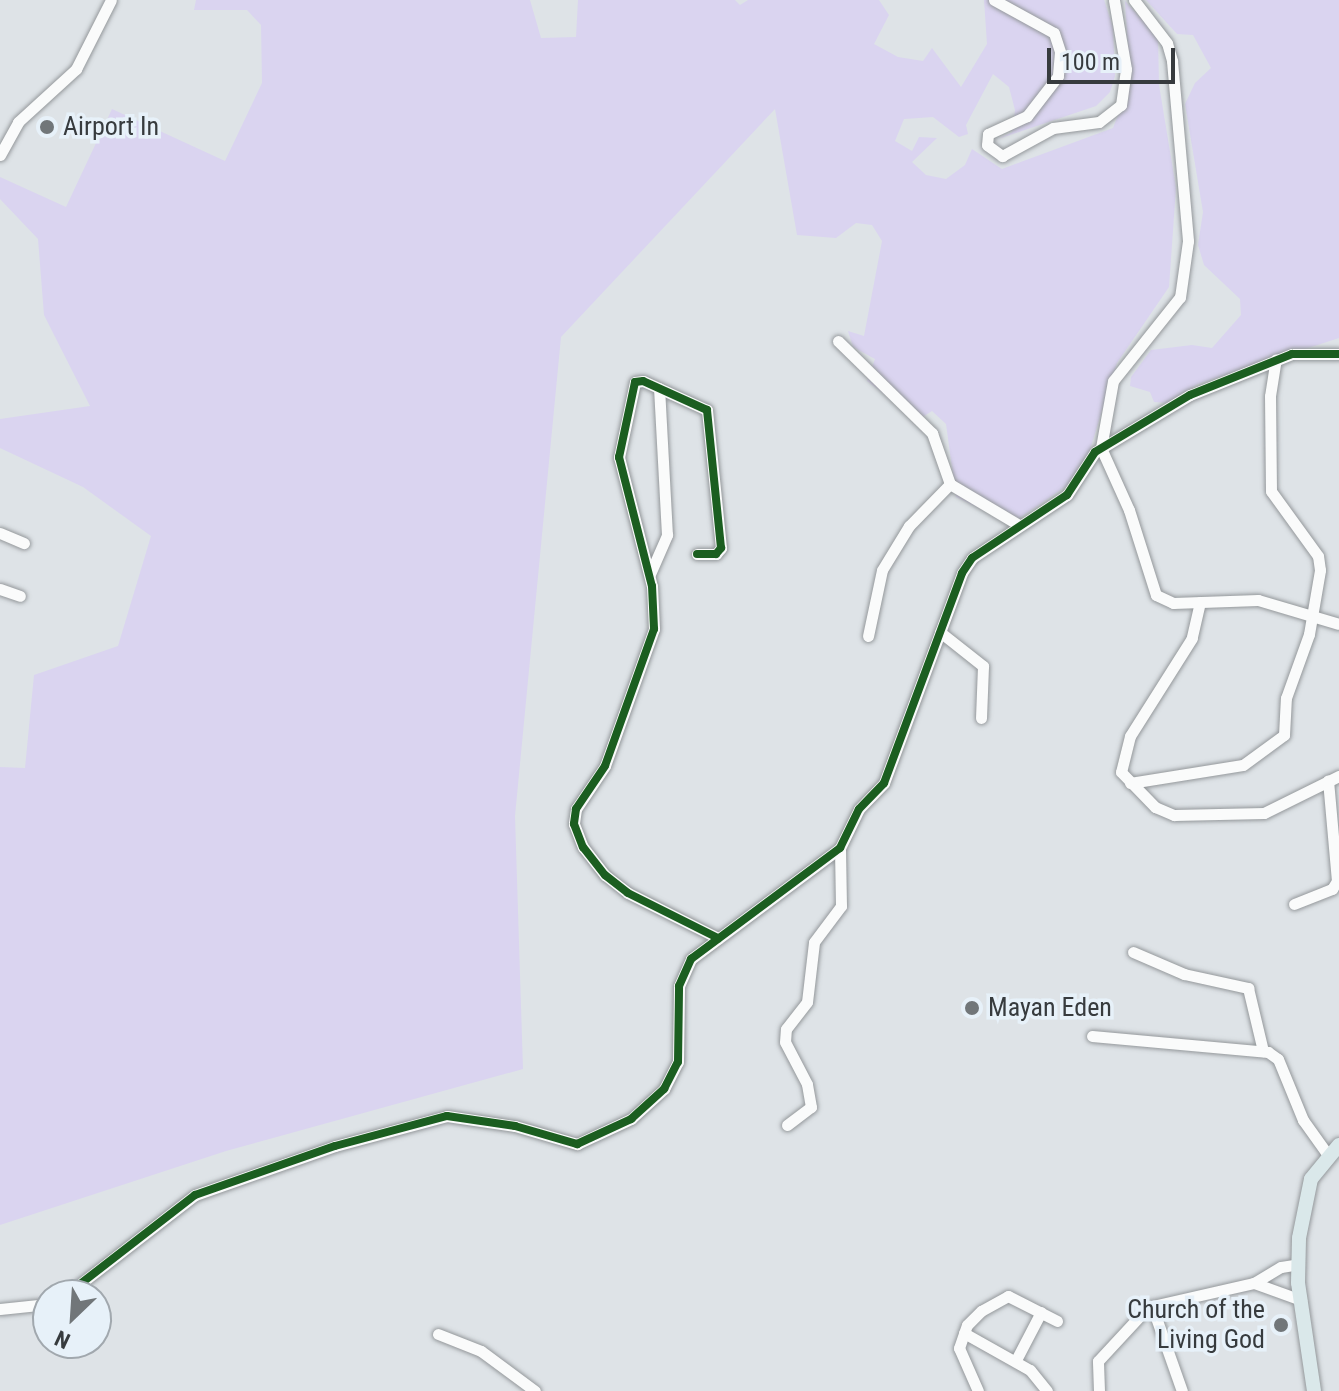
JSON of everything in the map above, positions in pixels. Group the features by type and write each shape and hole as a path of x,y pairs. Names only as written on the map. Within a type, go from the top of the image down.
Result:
{"main road":[{"path":"1314,1391 1301,1300 1299,1264 1303,1206 1311,1179 1334,1150"}],"street":[{"path":"0,155 18,122 76,69 111,0"},
{"path":"994,0 1054,33 1060,52 1058,76 1027,116 988,134 987,145 1002,156 1053,128 1099,122 1121,105 1126,69 1114,0"},
{"path":"1134,0 1167,43 1172,61 1188,241 1174,309 1129,355 1113,381 1101,448 1129,510 1156,595 1173,603 1258,600 1339,624"},
{"path":"838,341 932,433 950,484 1019,525"},
{"path":"787,1125 811,1107 807,1084 785,1042 786,1029 807,1002 814,942 841,906 840,848 859,809 890,772 940,632 972,558 1067,495 1101,448 1190,395 1276,359 1339,354"},
{"path":"1130,783 1243,765 1279,743 1284,735 1286,698 1313,614 1318,556 1271,491 1270,396 1276,359"},
{"path":"697,554 716,554 721,548 707,410 659,388 635,382 619,457 650,574 654,629 605,766 576,809 574,824 605,875 628,893 718,938"},
{"path":"650,574 667,535 659,388"},
{"path":"868,636 882,570 909,526 950,484"},
{"path":"0,533 24,543"},
{"path":"0,589 20,596"},
{"path":"1200,602 1192,638 1130,736 1119,764 1130,783 1163,812 1251,816 1334,778 1337,881 1332,889 1294,904"},
{"path":"940,632 983,666 981,718"},
{"path":"87,1279 195,1195 388,1130 447,1116 515,1126 577,1144 594,1139 631,1119 664,1089 678,1062 685,969 718,938 840,848"},
{"path":"1133,952 1184,974 1248,988 1263,1051"},
{"path":"1092,1036 1263,1051 1278,1059 1303,1120 1334,1150"},
{"path":"1099,1391 1098,1361 1152,1306 1254,1283 1281,1267 1299,1264"},
{"path":"1254,1283 1301,1300"},
{"path":"978,1391 959,1348 964,1333 981,1311 1008,1296 1057,1321"},
{"path":"0,1309 32,1306"},
{"path":"1152,1306 1182,1391"},
{"path":"1016,1360 1041,1312"},
{"path":"964,1333 1016,1360 1047,1391"},
{"path":"438,1334 481,1351 535,1391"}],"shaded area":[{"path":"196,0 530,0 541,38 576,37 578,0 735,0 740,5 748,0 879,0 889,15 874,44 898,57 923,61 932,48 961,87 987,44 984,0 1104,0 1113,27 1115,76 1110,92 1096,106 998,139 1012,132 1015,110 1009,87 993,74 966,125 968,134 959,137 933,117 904,119 895,141 912,151 919,137 937,138 912,162 926,175 946,179 965,165 972,149 1002,169 1113,128 1130,84 1125,1 1158,37 1159,85 1176,188 1169,287 1117,363 1088,456 1071,483 1011,524 956,497 946,424 932,411 918,420 867,381 875,359 853,347 848,331 864,336 882,241 872,225 856,223 836,238 797,235 775,109 561,337 515,816 523,1069 226,1151 0,1225 0,767 25,768 34,675 118,646 151,536 83,487 0,448 0,419 90,406 44,315 38,239 0,199 0,177 66,207 112,109 225,161 262,83 261,25 247,10 194,10"},
{"path":"1146,0 1339,0 1339,338 1198,384 1167,403 1154,402 1150,392 1130,386 1131,377 1151,350 1192,345 1212,348 1241,315 1240,299 1204,265 1198,245 1203,212 1185,104 1195,83 1211,68 1193,35 1177,34"}],"cycle path":[{"path":"87,1279 195,1195 335,1146 447,1116 515,1126 577,1144 631,1119 664,1089 678,1062 679,986 691,959 840,848 859,809 884,783 962,573 972,558 1067,495 1095,452 1190,395 1292,354 1339,354"},
{"path":"697,554 716,554 721,548 707,410 643,381 635,382 619,457 652,586 654,629 605,766 576,809 574,824 583,847 605,875 628,893 718,938"}],"place":[{"name":"Airport In","path":"47,127"},
{"name":"Mayan Eden","path":"972,1008"},
{"name":"Church of the Living God","path":"1281,1325"}]}
